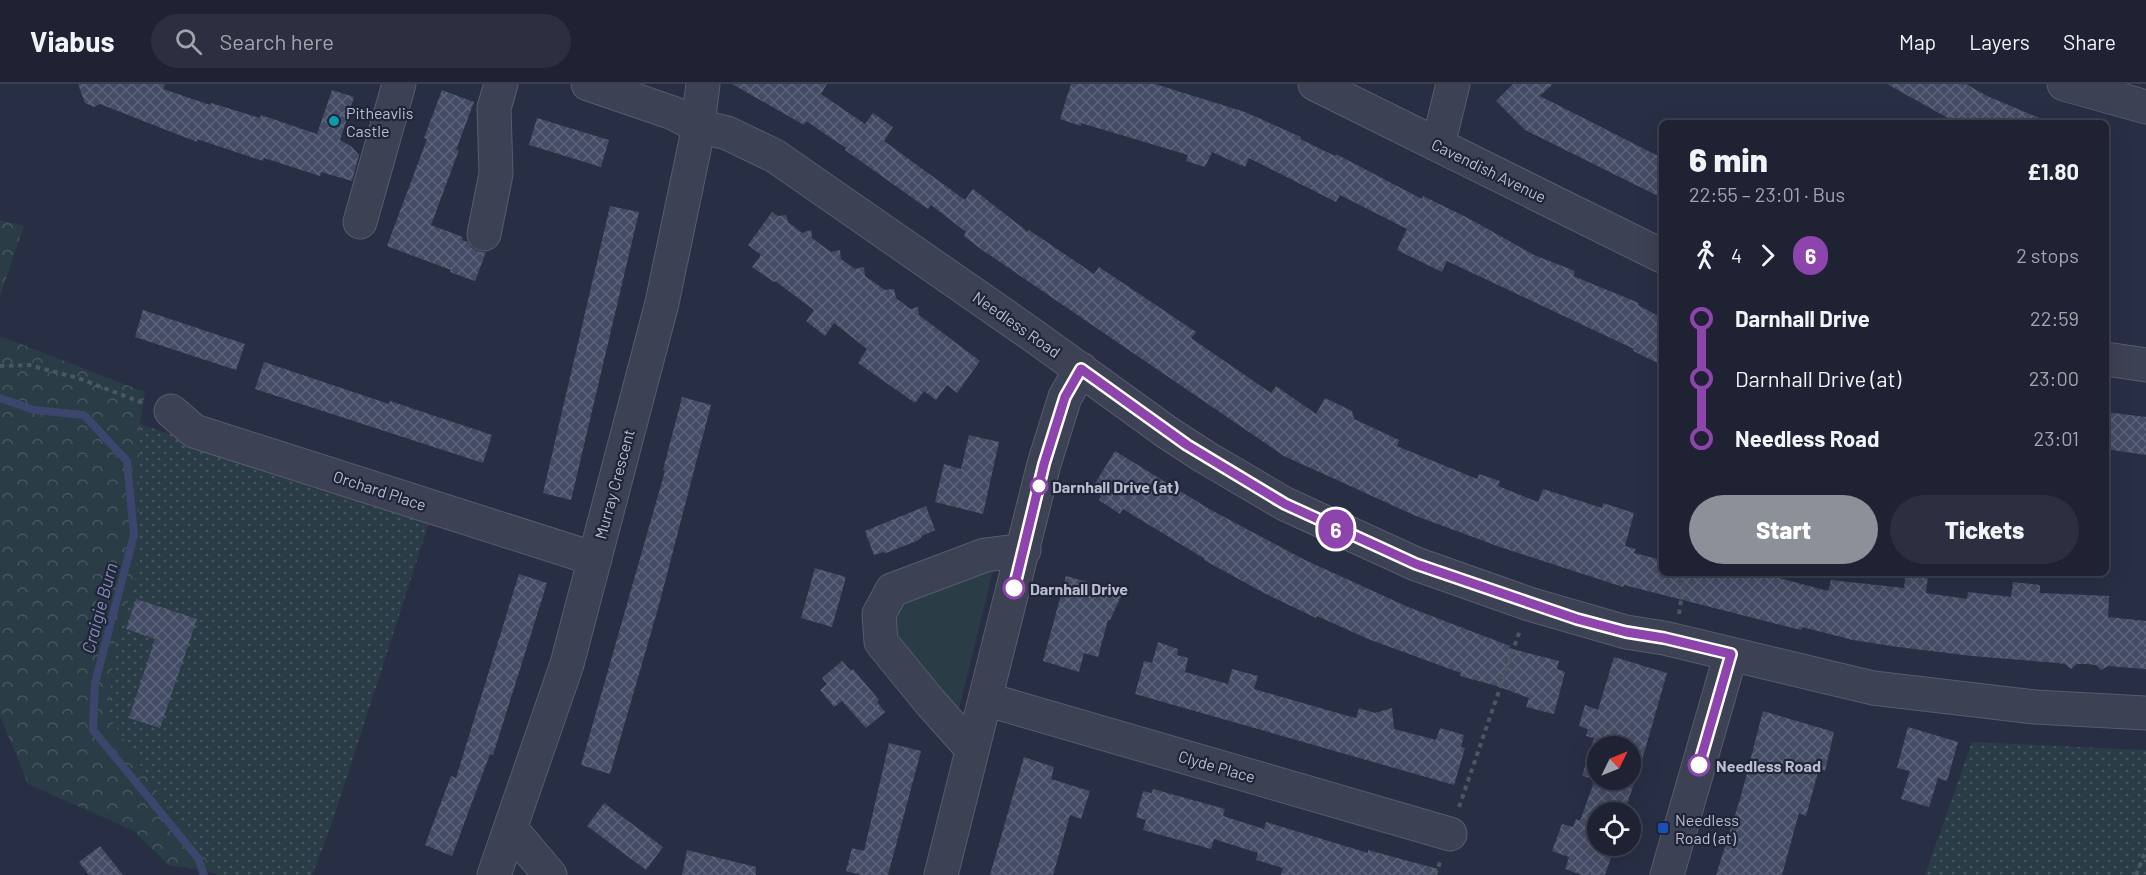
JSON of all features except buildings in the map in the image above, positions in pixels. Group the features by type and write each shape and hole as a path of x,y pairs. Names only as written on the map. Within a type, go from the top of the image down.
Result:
{"street":[{"path":"360,222 399,84"},
{"path":"484,234 496,174 494,108 501,84"},
{"name":"Needless Road","path":"588,84 673,113 698,126 727,133 775,156 1187,445 1285,504 1416,564 1530,604 1626,632 1675,641 1873,688 2035,707 2146,713"},
{"name":"Murray Crescent","path":"494,875 567,664 662,303 698,126 704,84"},
{"name":"Cavendish Avenue","path":"1315,84 1659,255"},
{"path":"1438,145 1453,84"},
{"path":"2064,84 2146,107"},
{"path":"2109,359 2146,365"},
{"path":"941,875 1044,464 1065,397 1081,369"},
{"name":"Orchard Place","path":"171,411 194,430 594,559"},
{"path":"972,750 881,642 879,615 892,590 985,555 1024,550"},
{"path":"1667,875 1731,654"},
{"name":"Clyde Place","path":"985,699 1450,834"},
{"path":"511,829 550,875"}],"path":[{"path":"0,366 29,365 78,378 147,405 171,411"},
{"path":"1675,641 1685,576"},
{"path":"1435,875 1530,604"},
{"path":"2136,875 2146,850"}],"green space":[{"path":"0,220 24,226 0,296"},
{"path":"0,336 145,392 140,424 138,571 115,645 108,715 160,795 217,873 168,865 134,831 28,784 0,716"},
{"path":"140,424 429,523 331,826 312,875 217,875 160,795 108,715 115,645 138,571"},
{"path":"996,559 956,721 892,630 899,606 907,594"},
{"path":"1972,742 2146,750 2146,875 1925,875"}],"waterway":[{"name":"Craigie Burn","path":"0,398 34,410 84,415 127,461 134,535 95,683 93,730 198,858 204,875"}],"bus line":[{"name":"6","path":"1014,588 1044,464 1065,397 1081,369 1205,458 1322,523 1416,564 1530,604 1626,632 1664,638 1731,654 1720,699 1699,765"}],"place":[{"name":"Pitheavlis Castle","path":"334,121"},
{"name":"Darnhall Drive (at)","path":"1039,486"},
{"name":"Darnhall Drive","path":"1014,588"},
{"name":"Needless Road","path":"1699,765"},
{"name":"Needless Road (at)","path":"1663,828"}]}
